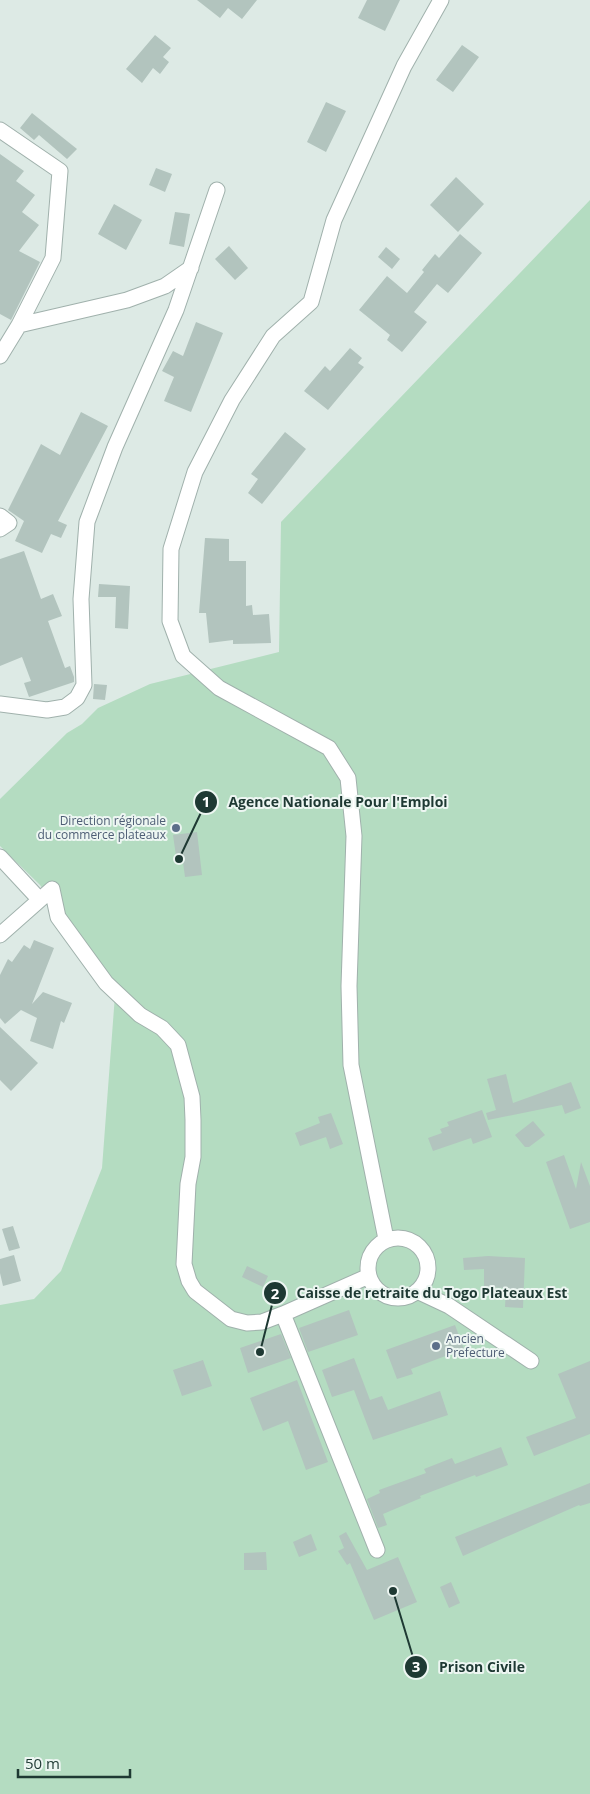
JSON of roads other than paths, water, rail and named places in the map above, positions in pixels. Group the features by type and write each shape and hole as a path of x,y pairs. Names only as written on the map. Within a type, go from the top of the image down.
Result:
{"street":[{"path":"386,1239 351,1065 349,986 354,836 348,778 329,748 218,688 183,656 170,621 171,550 195,472 232,400 273,336 311,302 334,220 404,66 441,0"},
{"path":"0,132 60,171 53,258 19,326 0,356"},
{"path":"0,704 47,710 65,706 77,698 84,685 81,599 88,522 115,447 176,310 217,190"},
{"path":"19,326 127,300 165,286 191,268"},
{"path":"0,516 9,523 0,528"},
{"path":"0,858 39,899"},
{"path":"0,935 52,889 58,917 106,983 140,1015 162,1028 178,1045 192,1097 193,1157 188,1184 184,1264 189,1281 195,1291 231,1319 247,1323 262,1322 369,1276"},
{"path":"402,1237 411,1240 425,1254 428,1274 424,1283 417,1291 401,1298 392,1297 378,1290 369,1276 368,1268 372,1252 386,1239 402,1237"},
{"path":"417,1291 449,1306 531,1361"},
{"path":"283,1314 377,1550"}],"place":[{"name":"Direction régionale du commerce plateaux","path":"176,828"},
{"name":"Agence Nationale Pour l'Emploi","path":"179,859"},
{"name":"Ancien Prefecture","path":"436,1346"},
{"name":"Caisse de retraite du Togo Plateaux Est","path":"260,1352"},
{"name":"Prison Civile","path":"393,1591"}]}
